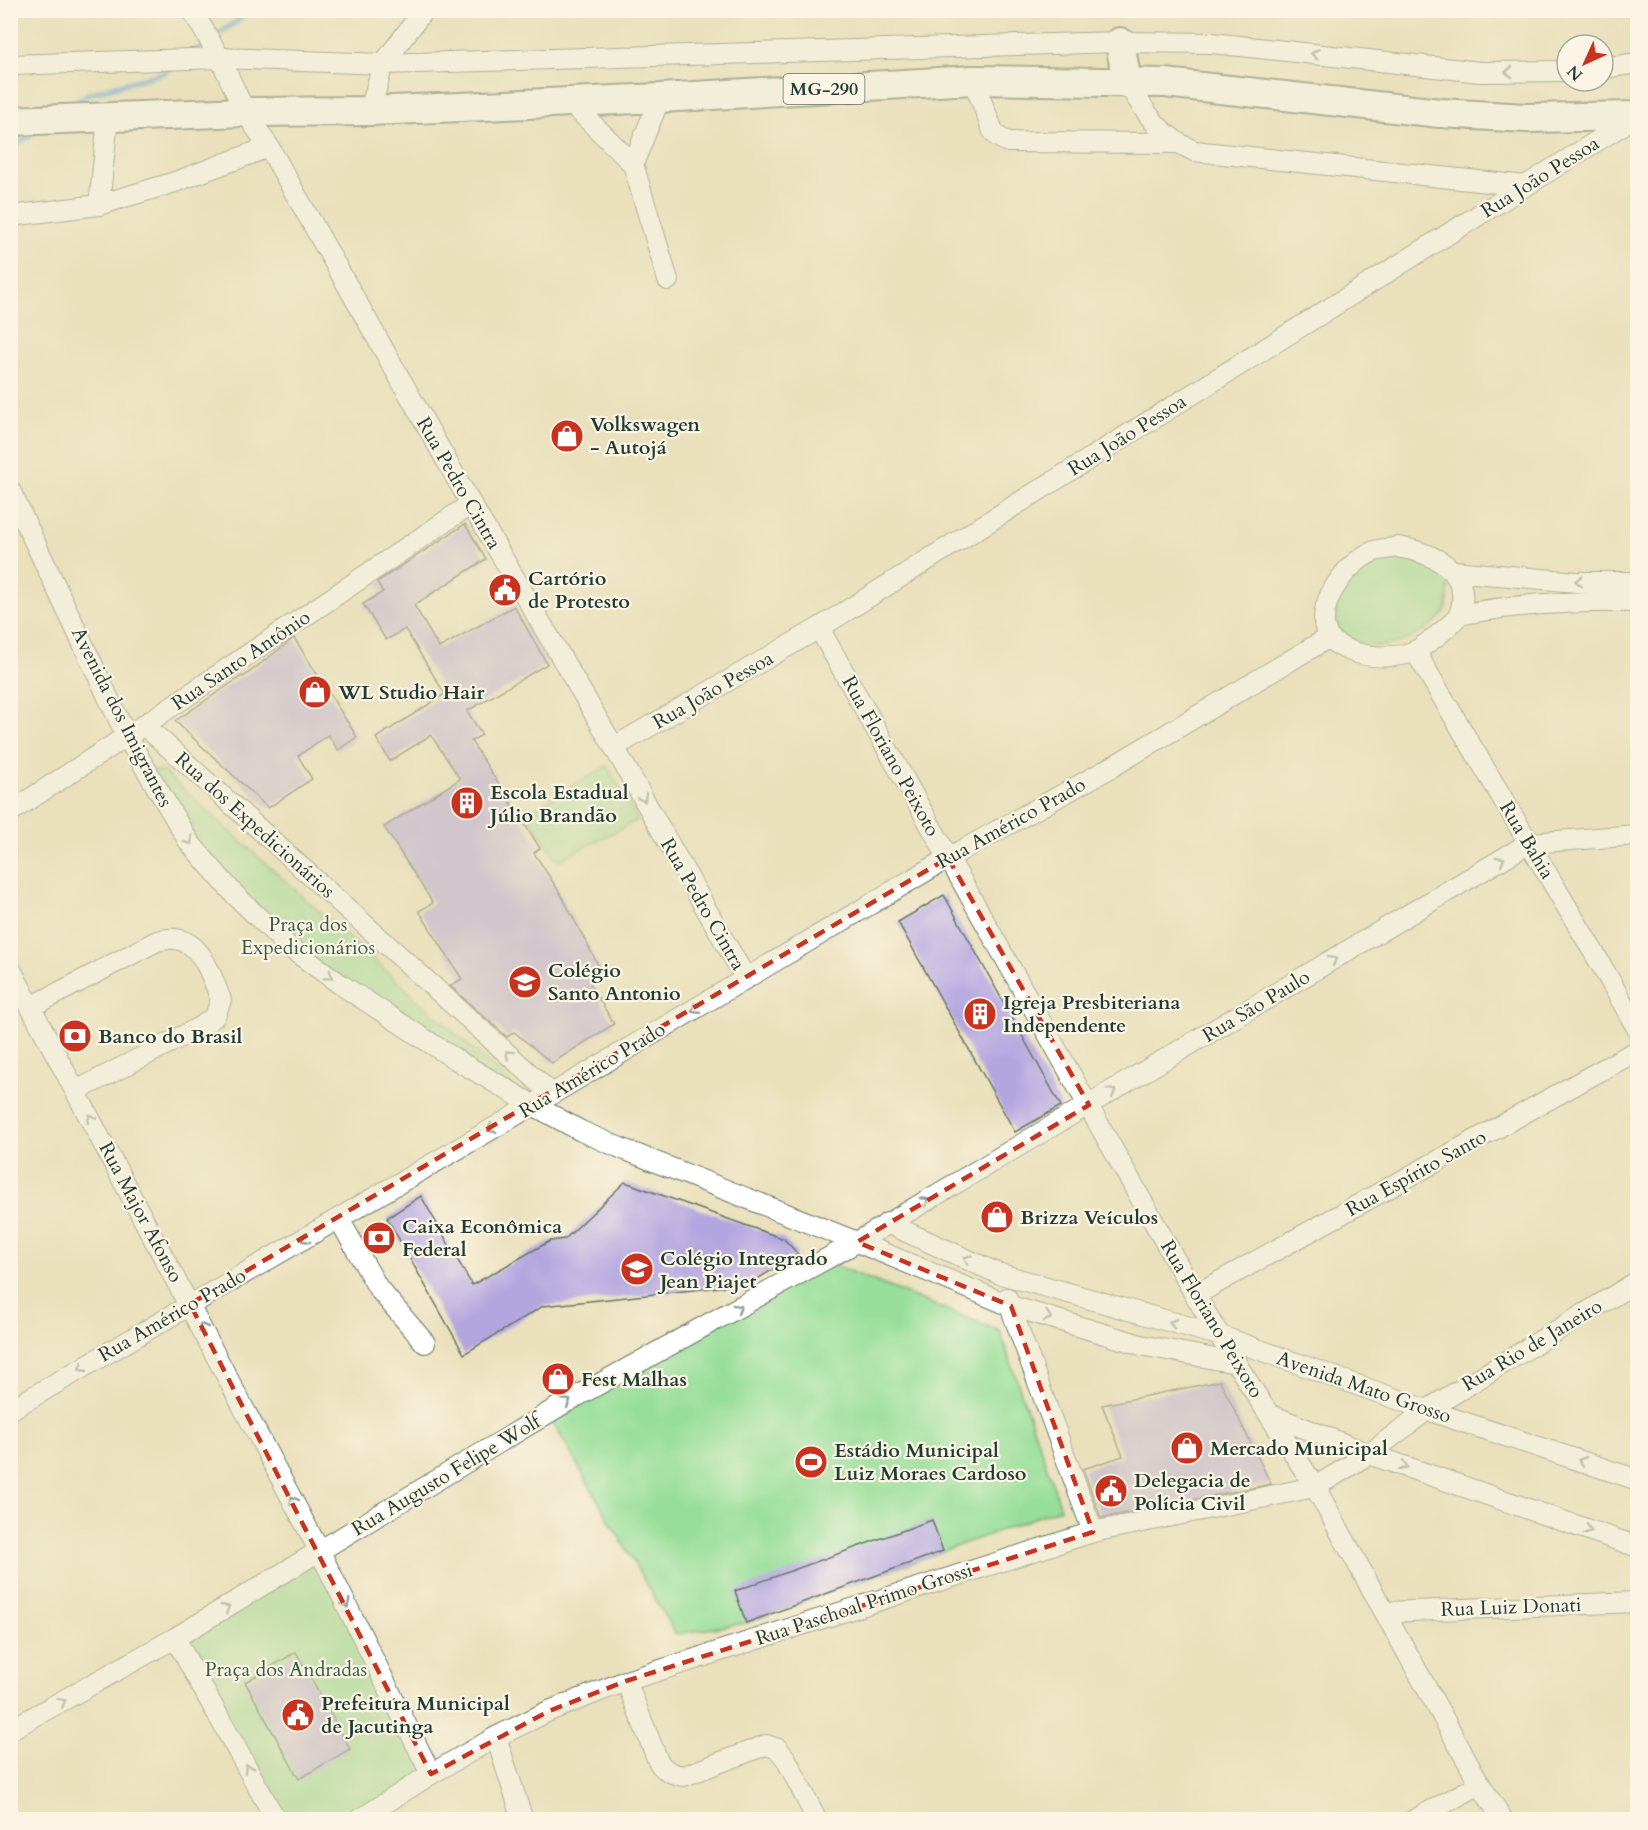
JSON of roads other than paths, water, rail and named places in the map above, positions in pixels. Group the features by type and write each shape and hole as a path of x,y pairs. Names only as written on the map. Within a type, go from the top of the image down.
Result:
{"highway":[{"path":"1120,42 1127,83"},
{"name":"MG-290","path":"10,121 245,112 370,111 660,98 973,80 1165,83 1461,114 1526,118 1637,116"}],"street":[{"name":"Rua Pedro Cintra","path":"192,10 220,58 245,112 269,147 471,504 614,747 746,979"},
{"path":"370,111 383,64 424,10"},
{"path":"10,65 220,58 383,64 1120,42 1212,43 1480,72 1555,71"},
{"path":"1615,66 1638,63"},
{"path":"973,80 993,131 998,137 1008,142 1177,143"},
{"path":"1127,83 1155,125 1177,143 1194,151 1526,186"},
{"path":"633,164 660,98"},
{"path":"570,102 633,164 668,280"},
{"name":"Rua João Pessoa","path":"614,747 819,628 1637,116"},
{"path":"99,205 108,118"},
{"path":"10,216 99,205 175,182 269,147"},
{"name":"Avenida dos Imigrantes","path":"10,490 127,737 189,842 234,894 289,947 455,1059 581,1131 857,1242"},
{"name":"Rua Santo Antônio","path":"10,812 127,737 471,504"},
{"path":"1638,582 1577,582 1454,571 1434,557 1414,549 1397,547 1376,551 1356,561 1340,579 1329,598 1323,620 1328,638 1348,650 1369,656 1391,656 1415,651 1440,633 1459,615 1496,607 1598,601 1638,602"},
{"path":"1454,571 1461,586 1459,615"},
{"name":"Rua Floriano Peixoto","path":"819,628 1195,1295 1315,1487 1480,1784 1503,1820"},
{"name":"Rua Américo Prado","path":"10,1410 552,1094 948,858 1110,768 1328,638"},
{"name":"Rua Bahia","path":"1415,651 1638,1030"},
{"name":"Rua dos Expedicionários","path":"144,725 552,1094"},
{"name":"Rua São Paulo","path":"857,1242 1529,843 1638,835"},
{"path":"32,1007 157,941 175,938 189,944 203,958 221,1000 215,1016 202,1026 76,1091"},
{"name":"Rua Major Afonso","path":"10,968 320,1552"},
{"name":"Rua Espírito Santo","path":"1195,1295 1638,1050"},
{"path":"339,1219 378,1288 425,1343"},
{"name":"Avenida Mato Grosso","path":"887,1223 997,1273 1218,1335 1427,1410 1638,1480"},
{"path":"857,1242 1011,1306 1142,1345 1236,1363"},
{"name":"Rua Augusto Felipe Wolf","path":"320,1552 563,1404 857,1242"},
{"path":"997,1273 1093,1532"},
{"name":"Rua Rio de Janeiro","path":"1369,1454 1427,1410 1638,1281"},
{"path":"1270,1415 1369,1454 1638,1547"},
{"name":"Rua Paschoal Primo Grossi","path":"431,1774 496,1737 549,1711 627,1681 1093,1532 1315,1487 1369,1454"},
{"path":"10,1730 175,1638 320,1552 431,1774 359,1820"},
{"name":"Rua Luiz Donati","path":"1385,1612 1638,1602"},
{"path":"175,1638 276,1820"},
{"path":"627,1681 658,1761 663,1768 673,1774 684,1776 766,1745 778,1749 786,1759 817,1820"},
{"path":"496,1737 523,1820"},
{"path":"1414,1820 1480,1784"}],"waterway":[{"path":"192,53 241,18 245,10"},
{"path":"68,109 88,94 163,73 174,65"},
{"path":"10,149 38,130"}],"place":[{"name":"Volkswagen - Autojá","path":"567,436"},
{"name":"Cartório de Protesto","path":"505,590"},
{"name":"WL Studio Hair","path":"315,692"},
{"name":"Escola Estadual Júlio Brandão","path":"467,803"},
{"name":"Colégio Santo Antonio","path":"525,982"},
{"name":"Igreja Presbiteriana Independente","path":"980,1014"},
{"name":"Banco do Brasil","path":"75,1036"},
{"name":"Brizza Veículos","path":"997,1217"},
{"name":"Caixa Econômica Federal","path":"379,1238"},
{"name":"Colégio Integrado Jean Piajet","path":"637,1269"},
{"name":"Fest Malhas","path":"558,1379"},
{"name":"Mercado Municipal","path":"1187,1448"},
{"name":"Estádio Municipal Luiz Moraes Cardoso","path":"811,1462"},
{"name":"Delegacia de Polícia Civil","path":"1111,1491"},
{"name":"Prefeitura Municipal de Jacutinga","path":"298,1715"}],"park label":[{"name":"Praça dos Expedicionários","path":"308,936"},
{"name":"Praça dos Andradas","path":"286,1669"}]}
